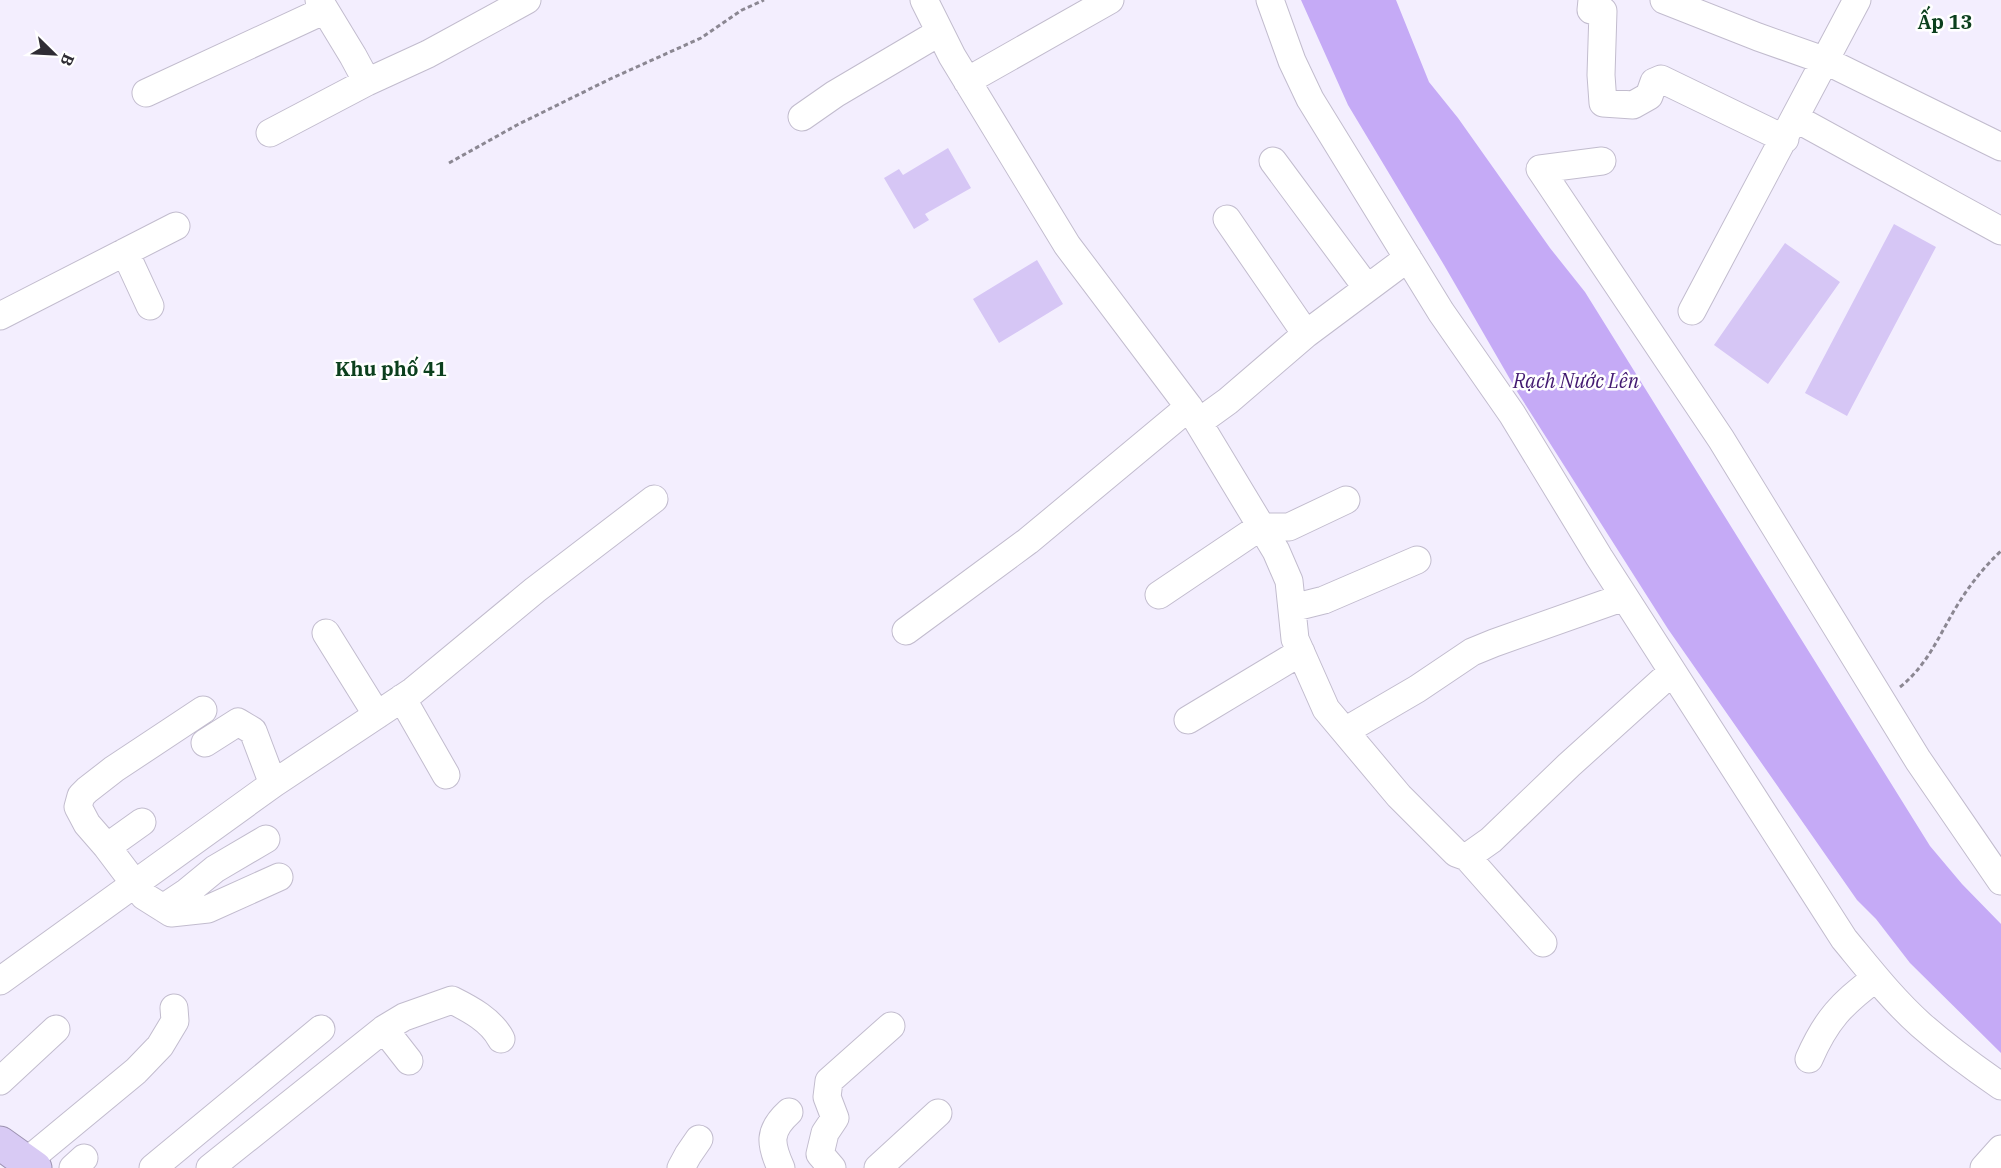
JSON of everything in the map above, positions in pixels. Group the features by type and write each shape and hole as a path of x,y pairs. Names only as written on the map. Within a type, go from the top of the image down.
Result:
{"highway":[{"path":"0,1143 17,1165"}],"street":[{"path":"270,133 367,82 428,54 527,0"},
{"path":"924,0 952,56 1067,245 1194,414 1276,551 1289,581 1295,639 1326,709 1406,804 1456,853 1467,857 1543,943"},
{"path":"967,81 1110,0"},
{"path":"1270,0 1292,61 1310,99 1441,312 1512,414 1624,597 1844,939 1876,978 1920,1024 1971,1066 2001,1086"},
{"path":"1592,0 1591,10 1603,11 1601,75 1604,103 1633,105 1649,96 1654,82 1662,79 1790,129 2001,231"},
{"path":"1664,0 1826,61 2001,147"},
{"path":"1692,311 1857,0"},
{"path":"146,93 322,5 367,82"},
{"path":"802,117 940,32"},
{"path":"1273,161 1367,288"},
{"path":"1602,161 1540,170 1720,439 1918,760 2001,881"},
{"path":"1227,219 1306,334"},
{"path":"0,316 176,226"},
{"path":"125,252 150,306"},
{"path":"906,631 1194,414 1228,401 1306,334 1408,258"},
{"path":"0,981 273,784 413,691 534,590 654,499"},
{"path":"1159,595 1260,527 1289,527 1346,500"},
{"path":"1292,608 1324,600 1417,560"},
{"path":"1345,731 1417,689 1473,652 1624,597"},
{"path":"326,633 377,715"},
{"path":"1188,720 1301,652"},
{"path":"1467,857 1491,840 1672,672"},
{"path":"402,698 446,775"},
{"path":"203,710 114,769 81,796 78,807 87,824 144,896 171,913 208,909 279,877"},
{"path":"205,743 238,722 253,731 273,784"},
{"path":"107,847 142,822"},
{"path":"163,908 215,869 267,840"},
{"path":"1809,1059 1817,1040 1841,1006 1876,978"},
{"path":"210,1168 384,1029 404,1017 452,999 472,1010 497,1032 501,1040"},
{"path":"17,1165 136,1071 160,1046 175,1021 174,1008"},
{"path":"832,1168 820,1154 825,1133 835,1118 827,1097 829,1081 891,1026"},
{"path":"0,1081 56,1029"},
{"path":"153,1168 321,1029"},
{"path":"384,1029 409,1061"},
{"path":"781,1168 771,1138 779,1121 789,1112"},
{"path":"878,1168 938,1113"},
{"path":"681,1168 699,1139"},
{"path":"1984,1168 2001,1149"}],"path":[{"path":"449,163 527,120 701,38 742,10 764,0"},
{"path":"1882,702 1912,678 1940,639 1959,602 1985,566 2001,551"}],"water":[{"name":"Rạch Nước Lên","path":"1301,0 1396,0 1429,82 1458,118 1550,248 1585,292 1930,846 1962,884 2001,924 2001,1053 1910,963 1876,919 1857,900 1668,629 1518,393 1348,105"}],"building":[{"path":"948,148 971,188 925,214 929,220 914,229 884,178 899,169 903,175"},
{"path":"1894,224 1936,247 1847,416 1805,393"},
{"path":"1785,243 1840,282 1768,384 1714,345"},
{"path":"1037,260 1063,304 999,343 973,299"}],"district":[{"name":"Ấp 13","path":"1945,22"},
{"name":"Khu phố 41","path":"391,369"}]}
